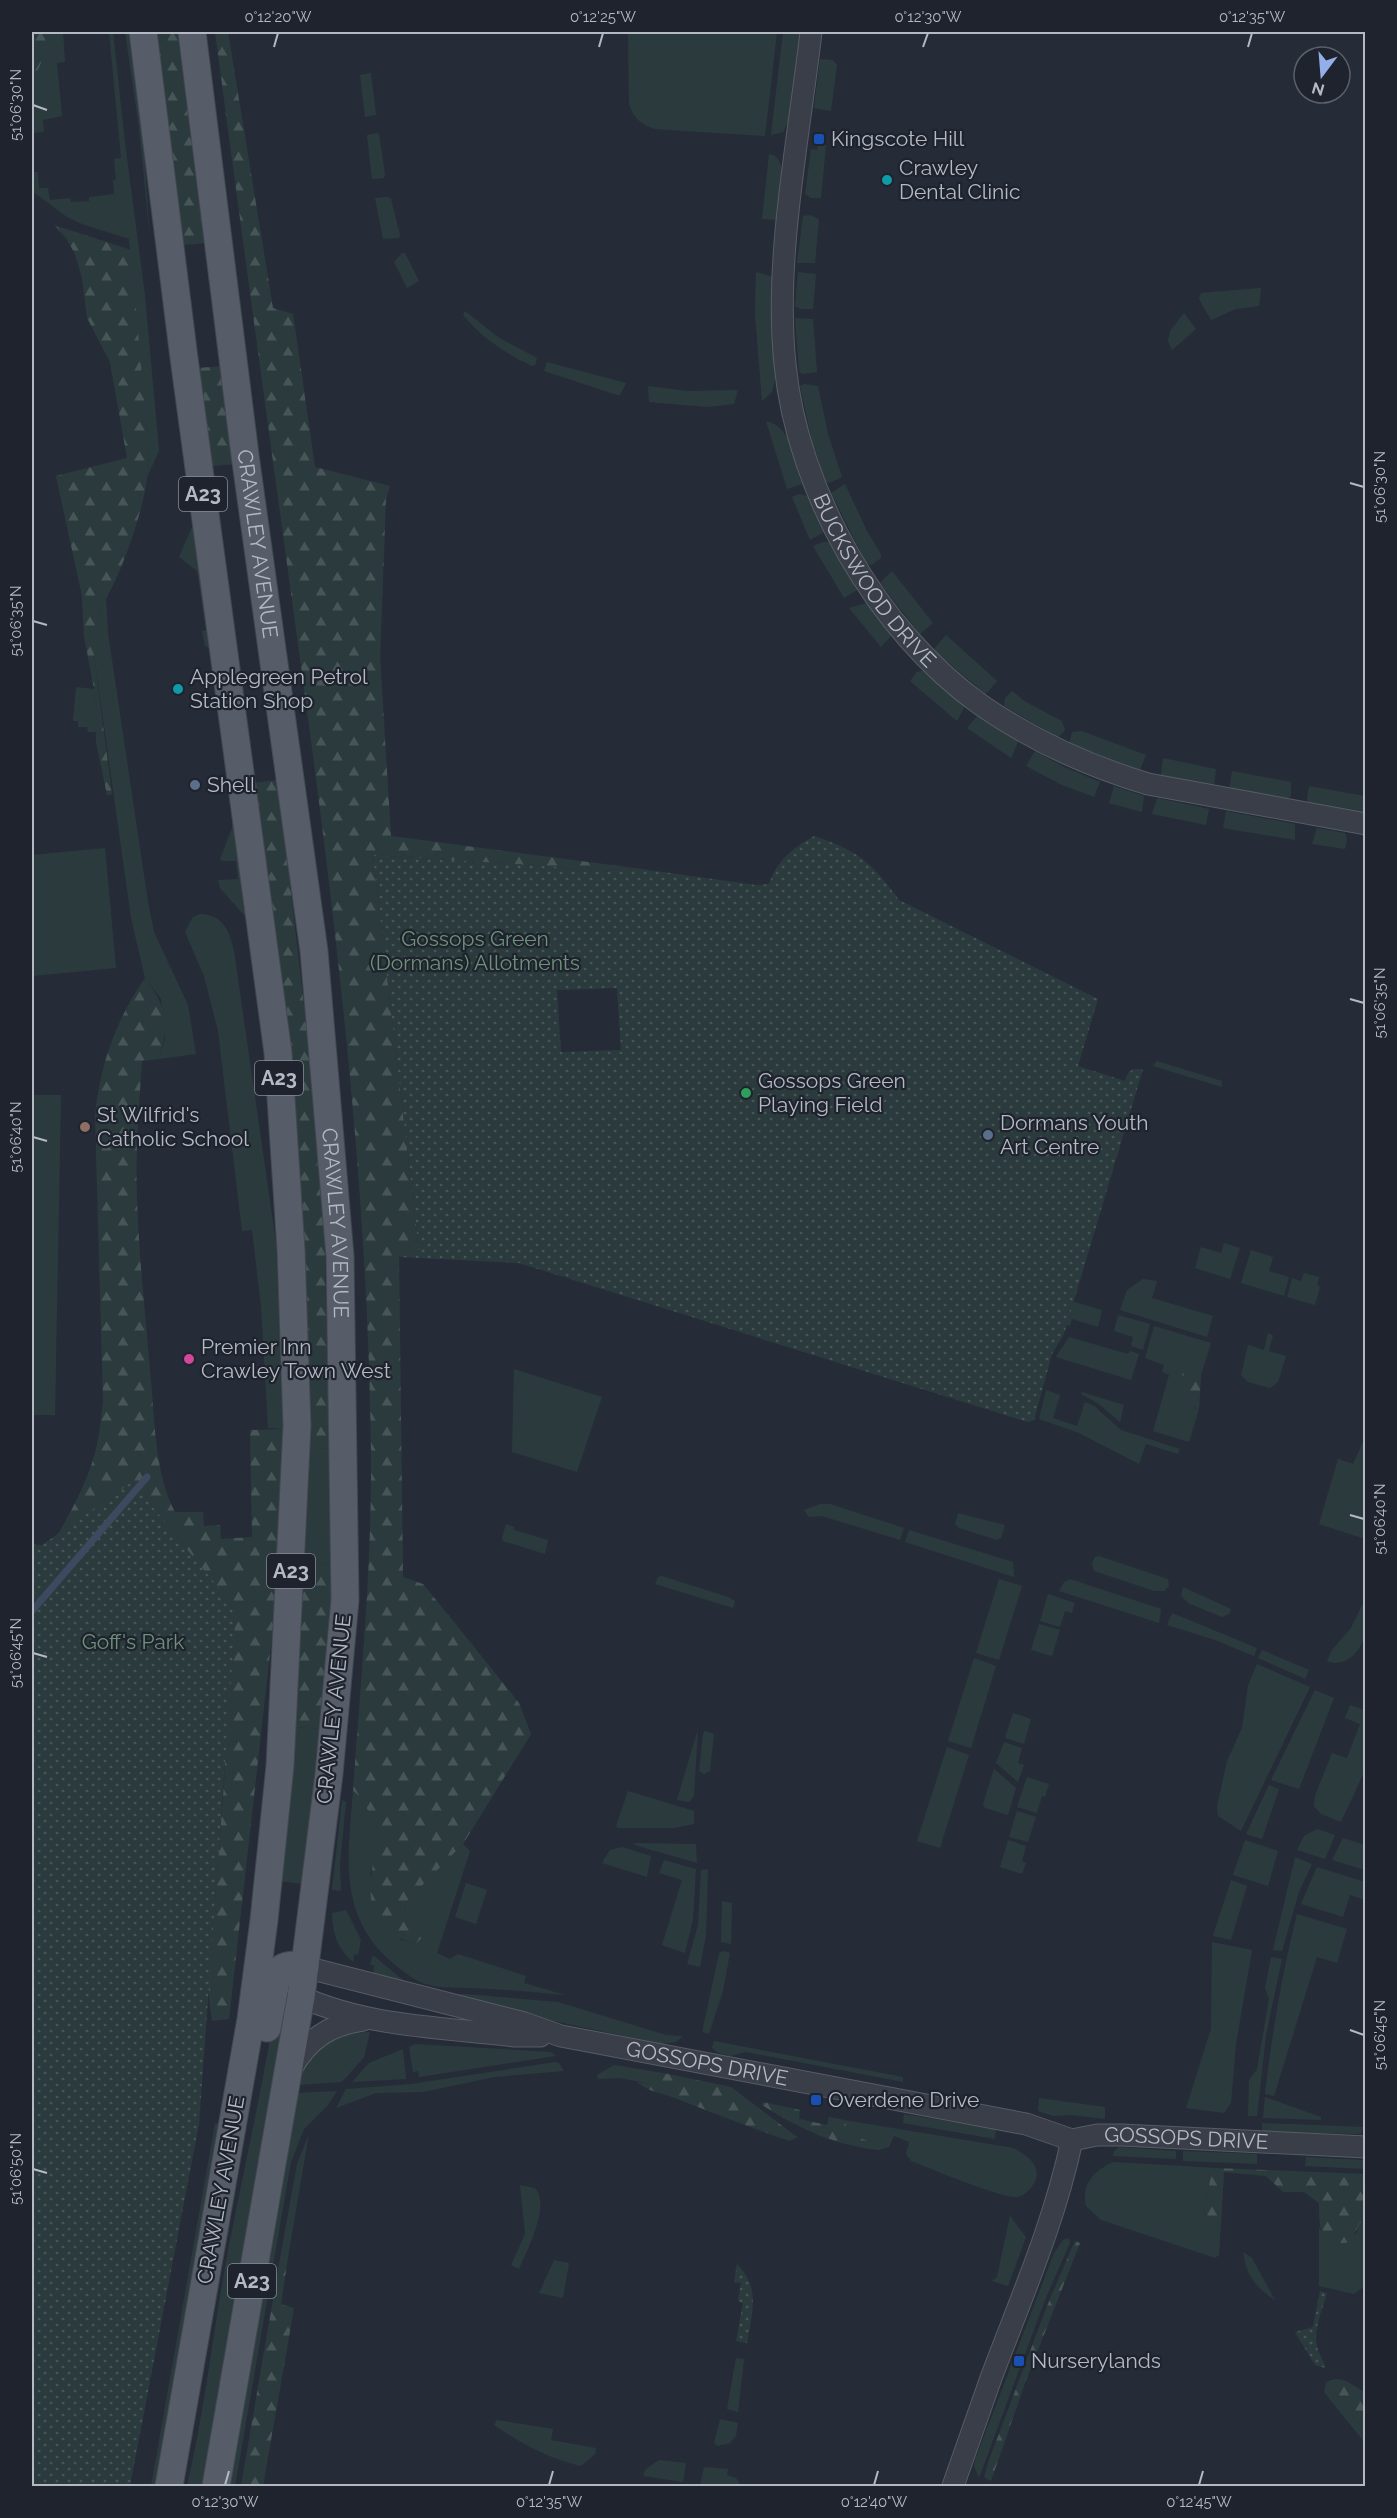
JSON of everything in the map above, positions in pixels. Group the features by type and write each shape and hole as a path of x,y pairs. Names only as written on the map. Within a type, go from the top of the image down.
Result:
{"main road":[{"name":"CRAWLEY AVENUE","path":"143,32 278,1053 291,1250 297,1426 280,1766 265,1978 251,2019 169,2487"},
{"name":"CRAWLEY AVENUE","path":"192,32 245,455 314,951 340,1256 345,1599 329,1774 301,1997 216,2487"},
{"path":"265,1978 284,1966 292,1964 305,1966"}],"street":[{"name":"BUCKSWOOD DRIVE","path":"811,32 783,277 785,365 798,435 815,485 851,558 879,601 909,638 979,703 1017,728 1081,761 1148,784 1365,824"},
{"name":"GOSSOPS DRIVE","path":"305,1966 524,2023 561,2036 1026,2124 1072,2139 1097,2135 1122,2135 1365,2147"},
{"path":"265,1978 301,1997 370,2019 516,2036 561,2036"},
{"path":"287,2076 309,2043 325,2031 345,2023 370,2019"},
{"path":"953,2487 991,2379 1035,2267 1060,2191 1072,2139"}],"green space":[{"path":"32,32 56,32 32,82"},
{"path":"56,32 63,32 65,62 57,63 62,116 43,120 44,132 32,133 32,82"},
{"path":"109,32 113,32 145,295 159,451 148,475 149,457 129,239 67,217 32,191 32,172 38,172 39,188 48,188 50,200 70,198 71,202 89,201 89,197 114,194 113,180 116,180 114,159 121,158"},
{"path":"125,32 131,32 140,91 150,239 139,128"},
{"path":"154,32 180,32 206,243 181,245"},
{"path":"215,32 228,32 273,308 293,314 315,467 390,486 386,499 380,657 391,836 634,868 588,872 556,867 373,855 419,1250 399,1257 403,1577 423,1584 519,1703 531,1734 463,1844 406,1902 405,1916 422,1938 416,1943 395,1936 381,1925 374,1911 371,1879 378,1824 353,1791 371,1496 368,1349 356,1141 335,933 309,726"},
{"path":"628,32 777,32 765,136 655,129 642,123 629,104"},
{"path":"783,32 800,32 790,118 783,132 771,135"},
{"path":"820,59 833,60 837,65 831,111 814,108"},
{"path":"371,73 376,115 365,117 360,75"},
{"path":"377,133 385,174 384,178 372,179 367,135"},
{"path":"818,144 826,145 821,198 811,198 805,194 811,149 817,150"},
{"path":"769,154 776,157 782,172 777,220 762,219"},
{"path":"388,197 391,199 399,238 383,239 375,198"},
{"path":"810,215 819,219 815,263 797,263 803,216"},
{"path":"54,225 131,250 149,457 146,484 136,525 122,565 99,615 94,636 93,647 112,794 107,795 96,742 94,689 84,636 82,596 56,476 127,458 110,362 87,318 82,278 75,254 66,238"},
{"path":"402,253 405,253 419,281 407,288 394,262"},
{"path":"756,272 773,277 772,332 776,377 772,392 762,401 755,315"},
{"path":"798,272 816,274 813,309 801,309 795,306"},
{"path":"1261,288 1259,306 1236,309 1211,320 1199,299 1201,293"},
{"path":"465,311 498,337 537,358 535,365 532,366 512,356 486,338 463,315"},
{"path":"1184,313 1196,329 1172,350 1168,341 1170,331"},
{"path":"795,318 813,319 817,372 802,374 799,371"},
{"path":"547,362 626,383 620,395 617,395 544,371"},
{"path":"222,366 234,464 212,466 198,368"},
{"path":"804,384 818,386 828,434 842,477 829,483 826,482 812,441 800,386"},
{"path":"648,386 688,391 738,390 734,404 707,407 649,402"},
{"path":"766,421 782,430 792,446 802,484 787,489"},
{"path":"845,484 867,531 881,554 881,558 872,565 867,564 831,493"},
{"path":"799,494 808,496 824,532 810,540 792,497"},
{"path":"192,527 200,527 250,914 244,915 220,888 218,880 238,879 236,861 220,859 232,828 232,820 209,648 205,646 202,631 206,630 197,571 179,557"},
{"path":"830,542 857,590 844,598 813,546"},
{"path":"892,571 933,623 920,634 880,583"},
{"path":"106,598 108,633 148,902 154,932 188,1005 196,1054 159,1059 165,1039 161,999 145,978 131,918 93,647 93,631"},
{"path":"867,603 892,635 881,647 849,608"},
{"path":"946,635 997,681 986,694 933,650"},
{"path":"925,670 965,706 957,721 910,681 917,672"},
{"path":"76,687 94,689 96,732 88,732 87,727 78,727 78,721 73,721"},
{"path":"1012,691 1026,702 1062,721 1065,730 1058,738 1004,706 1005,698"},
{"path":"978,715 1018,742 1011,758 967,728"},
{"path":"1082,731 1146,755 1140,770 1069,744 1072,732"},
{"path":"1035,751 1064,767 1100,782 1094,797 1062,785 1026,766"},
{"path":"1163,758 1216,769 1214,786 1161,776"},
{"path":"1232,771 1291,782 1291,796 1287,800 1229,789"},
{"path":"278,780 313,1084 324,1215 329,1449 305,1447 252,783"},
{"path":"1114,786 1144,796 1142,812 1109,803"},
{"path":"1309,786 1365,796 1365,814 1308,803"},
{"path":"1157,798 1209,809 1206,825 1152,814"},
{"path":"1226,811 1295,824 1295,840 1223,828"},
{"path":"1317,828 1345,833 1347,839 1345,849 1312,844"},
{"name":"Gossops Green (Dormans) Allotments","path":"814,836 854,853 881,876 899,900 1098,999 1078,1066 1125,1081 1128,1073 1133,1069 1143,1069 1064,1334 1052,1354 1034,1420 1028,1422 519,1263 399,1257 419,1250 373,855 556,867 588,872 634,868 756,885 769,884 781,861 792,850","holes":["617,988 621,1050 561,1052 557,990"]},
{"path":"105,848 116,968 32,976 32,855"},
{"path":"200,914 214,917 224,925 234,951 276,1243 283,1429 268,1428 261,1306 252,1230 242,1231 218,1031 204,976 185,932 193,917"},
{"path":"145,978 162,1007 165,1035 159,1059 142,1061 137,1147 138,1222 157,1448 163,1482 175,1512 203,1512 204,1526 220,1525 221,1539 252,1537 250,1430 283,1429 275,1609 229,2019 212,2021 208,1991 225,1770 221,1711 32,1578 80,1493 92,1463 98,1439 103,1399 95,1116 101,1078 111,1043 126,1010"},
{"path":"1157,1061 1222,1081 1222,1087 1153,1066"},
{"path":"32,1095 61,1095 55,1415 32,1415"},
{"path":"1224,1243 1240,1248 1230,1279 1195,1268 1201,1247 1221,1253"},
{"path":"1251,1250 1273,1257 1269,1271 1289,1277 1284,1296 1241,1283"},
{"path":"1304,1273 1319,1277 1317,1285 1320,1287 1315,1305 1287,1297 1292,1278 1301,1281"},
{"path":"1143,1279 1157,1281 1152,1298 1213,1316 1207,1337 1120,1310 1127,1290"},
{"path":"1072,1301 1102,1310 1098,1327 1072,1319 1070,1326 1066,1325"},
{"path":"1118,1315 1150,1324 1143,1350 1131,1346 1133,1337 1114,1331"},
{"path":"1154,1326 1211,1343 1201,1375 1200,1372 1194,1408 1199,1409 1189,1442 1153,1431 1169,1375 1162,1372 1164,1365 1145,1358"},
{"path":"1268,1333 1273,1335 1269,1351 1286,1356 1278,1382 1270,1388 1248,1382 1241,1375 1248,1345 1264,1350"},
{"path":"1069,1337 1128,1354 1130,1351 1139,1354 1131,1380 1056,1357"},
{"path":"1189,1367 1196,1369 1201,1375 1199,1409 1189,1403 1182,1388 1183,1371"},
{"path":"514,1369 602,1397 577,1472 512,1452"},
{"path":"1046,1390 1060,1395 1053,1418 1077,1426 1085,1402 1094,1406 1121,1430 1180,1449 1178,1454 1146,1444 1139,1464 1079,1433 1039,1419"},
{"path":"1082,1392 1124,1405 1120,1422 1099,1404 1081,1394"},
{"path":"1365,1437 1365,1539 1319,1524 1338,1459 1353,1464"},
{"path":"305,1447 329,1449 334,1565 303,1563"},
{"name":"Goff's Park","path":"132,1482 236,1609 199,2124 130,2486 32,2486 32,1544 42,1545"},
{"path":"820,1504 830,1504 904,1528 900,1540 822,1516 809,1517 804,1510"},
{"path":"958,1513 1005,1525 1001,1538 997,1540 959,1528 955,1524"},
{"path":"506,1524 514,1527 514,1530 548,1540 545,1554 503,1541"},
{"path":"909,1530 1013,1562 1014,1577 905,1542"},
{"path":"1099,1556 1168,1579 1169,1586 1164,1591 1154,1591 1094,1571 1092,1563 1095,1557"},
{"path":"303,1563 334,1565 322,1729 294,1727"},
{"path":"662,1576 728,1597 735,1601 733,1608 655,1584 658,1577"},
{"path":"999,1579 1022,1586 999,1660 976,1653"},
{"path":"1070,1579 1161,1609 1159,1623 1059,1591 1064,1582"},
{"path":"1183,1587 1231,1609 1229,1614 1222,1617 1190,1604 1181,1596"},
{"path":"1048,1594 1075,1603 1072,1613 1065,1611 1060,1627 1040,1621"},
{"path":"1365,1599 1366,1629 1358,1650 1341,1662 1327,1661 1332,1650 1351,1628"},
{"path":"1172,1613 1257,1648 1254,1656 1215,1640 1167,1625"},
{"path":"1039,1624 1060,1630 1052,1656 1031,1650"},
{"path":"1262,1650 1309,1670 1305,1679 1258,1658"},
{"path":"974,1658 996,1666 971,1748 948,1741"},
{"path":"1257,1664 1310,1687 1241,1831 1218,1816 1217,1807 1227,1761 1242,1728 1248,1686"},
{"path":"1315,1690 1334,1698 1299,1789 1271,1780"},
{"path":"1350,1705 1365,1710 1365,1770 1341,1822 1321,1814 1314,1806 1315,1796 1332,1753 1347,1758 1360,1724 1345,1718"},
{"path":"1013,1713 1031,1719 1024,1744 1005,1738"},
{"path":"294,1727 322,1729 304,1884 278,1881"},
{"path":"698,1729 694,1796 689,1802 677,1800"},
{"path":"705,1731 714,1734 710,1771 704,1774 699,1771"},
{"path":"1004,1742 1022,1748 1018,1763 1024,1765 1018,1782 996,1763"},
{"path":"947,1747 969,1755 940,1848 917,1841"},
{"path":"994,1769 1016,1788 1008,1815 985,1808 983,1804"},
{"path":"1027,1777 1049,1784 1045,1797 1042,1796 1037,1813 1017,1807"},
{"path":"1269,1785 1279,1789 1262,1839 1246,1834"},
{"path":"353,1791 362,1799 378,1824 376,1851 370,1875 401,1940 416,1943 421,1938 405,1916 406,1902 463,1844 470,1851 437,1953 450,1959 458,1954 526,1976 524,1983 565,1995 434,1986 424,1984 394,1964 376,1945 363,1926 355,1906 350,1884 349,1862"},
{"path":"628,1791 694,1811 694,1824 674,1828 618,1828 616,1826"},
{"path":"342,1800 346,1802 340,1864 341,1891 332,1890"},
{"path":"1017,1811 1036,1817 1028,1842 1009,1837"},
{"path":"1317,1829 1335,1835 1325,1859 1297,1850 1304,1836"},
{"path":"1343,1838 1365,1845 1365,1870 1332,1860"},
{"path":"1008,1840 1026,1846 1022,1861 1026,1863 1022,1874 1000,1867"},
{"path":"1245,1840 1278,1851 1268,1886 1233,1875"},
{"path":"632,1843 696,1844 697,1863 638,1846"},
{"path":"622,1847 651,1856 647,1877 602,1863 610,1850"},
{"path":"1295,1857 1312,1864 1299,1892 1282,1951 1273,1950"},
{"path":"664,1860 696,1869 693,1919 685,1953 662,1945 682,1880 659,1873"},
{"path":"1317,1867 1365,1882 1365,1900 1350,1895 1343,1917 1301,1904"},
{"path":"708,1869 706,1936 700,1967 687,1964 698,1925 701,1870"},
{"path":"1231,1880 1247,1886 1231,1940 1213,1936"},
{"path":"466,1883 487,1890 476,1924 455,1917"},
{"path":"722,1901 732,1903 731,1944 721,1942"},
{"path":"346,1910 361,1940 358,1955 354,1954 353,1962 340,1946 333,1928 332,1913"},
{"path":"1297,1914 1347,1929 1337,1963 1317,1957 1274,2096 1265,2094 1282,1981"},
{"path":"1212,1942 1252,1950 1236,2044 1231,2103 1224,2113 1186,2108 1211,2029"},
{"path":"723,1951 730,1953 723,1991 709,2034 703,2032 703,2028 719,1953"},
{"path":"373,1955 403,1980 424,1989 373,1974 374,1966 370,1964"},
{"path":"1271,1957 1282,1959 1266,2035 1257,2116 1248,2116 1249,2080 1257,2069 1269,1999 1265,1988"},
{"path":"466,1994 558,2002 666,2035 683,2036 676,2042 662,2044 444,1995"},
{"path":"283,2009 288,2012 205,2486 187,2486 230,2240 274,2017"},
{"path":"370,2032 364,2057 342,2082 298,2085 308,2060 323,2044 344,2035"},
{"path":"714,2041 903,2077 903,2082 746,2052 730,2056 718,2053 712,2048"},
{"path":"415,2044 551,2052 556,2056 419,2077 418,2071 413,2072 409,2047"},
{"path":"403,2049 406,2079 352,2082 369,2063"},
{"path":"559,2063 564,2071 495,2077 423,2092 376,2093 336,2108 346,2089 411,2084"},
{"path":"614,2065 663,2073 651,2084 620,2078 598,2079 597,2075"},
{"path":"663,2073 731,2087 797,2137 790,2141 775,2136 651,2090 637,2082 651,2084"},
{"path":"337,2091 328,2105 304,2129 291,2162 235,2486 228,2486 297,2093"},
{"path":"1265,2097 1321,2117 1321,2120 1263,2118"},
{"path":"1039,2098 1105,2107 1105,2119 1071,2115 1053,2116 1038,2111"},
{"path":"763,2102 800,2110 799,2119 827,2125 829,2117 844,2120 850,2134 878,2145 879,2150 848,2145 818,2135 762,2105"},
{"path":"904,2114 996,2129 995,2139 903,2123"},
{"path":"844,2120 1014,2148 1034,2164 1036,2179 1023,2195 1016,2197 996,2193 911,2161 906,2154 909,2142 894,2136 889,2147 879,2150 877,2145 850,2134"},
{"path":"215,2123 221,2124 159,2486 151,2486"},
{"path":"1262,2123 1363,2127 1361,2134 1266,2132 1262,2129"},
{"path":"309,2134 289,2251 282,2247 297,2164"},
{"path":"1119,2147 1176,2151 1176,2159 1113,2156 1114,2151"},
{"path":"1183,2151 1257,2154 1257,2164 1183,2161"},
{"path":"1306,2157 1365,2160 1365,2169 1305,2166"},
{"path":"1113,2162 1216,2168 1210,2174 1205,2214 1221,2223 1219,2255 1215,2258 1101,2220 1086,2206 1085,2191 1090,2179"},
{"path":"1216,2168 1365,2174 1365,2222 1360,2223 1350,2242 1332,2242 1323,2233 1321,2227 1319,2203 1304,2192 1283,2192 1266,2176 1224,2172 1221,2223 1205,2214 1210,2174"},
{"path":"520,2185 535,2188 540,2205 536,2228 519,2269 511,2265 525,2234"},
{"path":"1010,2216 1026,2237 1008,2286 992,2281 997,2277"},
{"path":"1365,2222 1365,2286 1354,2294 1319,2286 1319,2228 1330,2241 1356,2234 1360,2223"},
{"path":"1069,2238 1070,2243 1045,2300 979,2478 974,2466 975,2460 1054,2253 1063,2240"},
{"path":"1075,2241 1080,2243 1025,2383 991,2481 984,2477 989,2460 1049,2301"},
{"path":"282,2247 289,2251 281,2304 294,2308 263,2486 241,2486"},
{"path":"1243,2252 1252,2258 1275,2300 1262,2291 1249,2274"},
{"path":"554,2260 569,2263 563,2298 539,2293"},
{"path":"737,2264 745,2273 752,2292 753,2301 747,2343 736,2341 743,2303 738,2301 741,2283 734,2282"},
{"path":"1320,2291 1327,2293 1317,2326 1316,2340 1325,2368 1315,2365 1295,2332 1313,2327"},
{"path":"736,2358 744,2359 738,2412 727,2409"},
{"path":"1337,2379 1346,2381 1363,2391 1365,2431 1326,2382"},
{"path":"1326,2382 1365,2431 1365,2443 1324,2392"},
{"path":"720,2419 738,2423 736,2436 730,2443 717,2446 714,2443"},
{"path":"497,2420 553,2429 551,2440 596,2448 595,2454 581,2466 557,2459 504,2432 494,2425"},
{"path":"659,2460 686,2463 683,2482 643,2476 646,2469"},
{"path":"704,2467 728,2469 727,2475 736,2478 741,2486 700,2486"}],"waterway":[{"path":"32,1611 147,1477"}],"place":[{"name":"Kingscote Hill","path":"819,139"},
{"name":"Crawley Dental Clinic","path":"887,180"},
{"name":"Applegreen Petrol Station Shop","path":"178,689"},
{"name":"Shell","path":"195,785"},
{"name":"Gossops Green Playing Field","path":"746,1093"},
{"name":"St Wilfrid's Catholic School","path":"85,1127"},
{"name":"Dormans Youth Art Centre","path":"988,1135"},
{"name":"Premier Inn Crawley Town West","path":"189,1359"},
{"name":"Overdene Drive","path":"816,2100"},
{"name":"Nurserylands","path":"1019,2361"}]}
